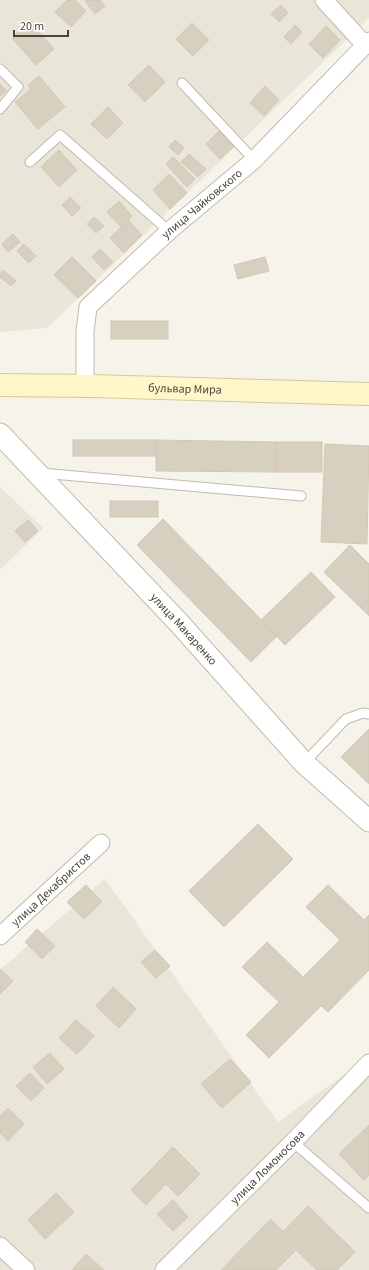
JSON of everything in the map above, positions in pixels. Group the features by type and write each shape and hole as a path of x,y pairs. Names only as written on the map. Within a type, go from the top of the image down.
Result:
{"main road":[{"name":"бульвар Мира","path":"0,385 369,394"}],"street":[{"path":"324,0 367,43"},
{"name":"улица Чайковского","path":"85,386 85,332 88,307 169,231 254,160 367,43"},
{"name":"улица Макаренко","path":"0,434 179,623 304,763 369,821"},
{"name":"улица Декабристов","path":"0,936 101,843"},
{"name":"улица Ломоносова","path":"164,1270 293,1142 369,1063"},
{"path":"0,1246 26,1270"}],"lane":[{"path":"0,69 18,87 0,109"},
{"path":"182,83 254,160"},
{"path":"30,162 60,135 169,231"},
{"path":"37,473 301,496"},
{"path":"304,763 346,719 363,713 369,714"},
{"path":"293,1142 369,1208"}],"shaded area":[{"path":"0,0 369,0 369,18 47,328 0,332"},
{"path":"0,487 43,528 0,570"},
{"path":"105,879 278,1122 369,1057 369,1270 0,1270 0,970"}],"building":[{"path":"67,0 75,0 86,11 71,27 55,12"},
{"path":"100,0 105,6 95,14 85,1"},
{"path":"281,5 288,13 279,22 271,14"},
{"path":"30,22 54,49 36,65 12,38"},
{"path":"192,23 209,40 193,56 176,39"},
{"path":"295,25 302,32 291,44 284,37"},
{"path":"326,26 340,40 323,58 309,44"},
{"path":"149,65 165,82 145,102 128,85"},
{"path":"39,76 65,107 38,129 15,102 31,89 28,85"},
{"path":"0,84 6,91 0,96"},
{"path":"265,86 279,100 264,116 250,103"},
{"path":"108,107 123,123 107,139 91,124"},
{"path":"219,131 234,146 220,159 206,144"},
{"path":"175,140 184,148 178,155 169,147"},
{"path":"59,150 77,170 59,187 41,167"},
{"path":"189,154 206,169 198,177 181,162"},
{"path":"173,157 195,179 187,187 166,164"},
{"path":"169,174 187,193 170,209 153,190"},
{"path":"70,197 81,208 72,216 62,205"},
{"path":"119,201 132,216 121,227 107,212"},
{"path":"94,217 104,226 96,233 87,224"},
{"path":"128,220 142,235 124,253 110,238"},
{"path":"13,234 20,242 8,252 2,244"},
{"path":"24,244 36,256 29,263 17,251"},
{"path":"100,249 113,262 104,270 92,257"},
{"path":"72,257 96,281 78,298 54,275"},
{"path":"265,257 269,271 238,279 234,265"},
{"path":"3,270 16,281 11,286 0,277"},
{"path":"111,321 168,321 168,339 111,339"},
{"path":"73,440 156,440 156,456 73,456"},
{"path":"156,440 276,442 276,472 156,471"},
{"path":"276,442 322,442 322,472 276,472"},
{"path":"325,444 369,446 367,544 321,542"},
{"path":"110,501 158,501 158,517 110,517"},
{"path":"163,519 277,636 251,662 137,545"},
{"path":"28,520 38,531 25,542 15,531"},
{"path":"350,545 369,564 369,598 360,607 324,572"},
{"path":"311,572 335,597 285,645 261,620"},
{"path":"369,598 369,616 360,607"},
{"path":"369,729 369,784 341,757"},
{"path":"258,824 293,859 224,927 189,891"},
{"path":"86,885 102,902 84,919 67,902"},
{"path":"328,885 364,920 369,915 369,970 328,1012 321,1006 269,1058 246,1035 279,1002 242,967 267,942 303,977 340,940 306,907"},
{"path":"37,929 55,946 42,959 25,942"},
{"path":"155,950 170,966 156,978 141,962"},
{"path":"0,969 13,981 0,994"},
{"path":"113,987 136,1009 119,1028 96,1006"},
{"path":"76,1020 94,1036 77,1054 59,1038"},
{"path":"50,1053 64,1069 47,1084 33,1067"},
{"path":"230,1059 251,1082 222,1108 201,1084"},
{"path":"30,1073 44,1088 31,1101 16,1086"},
{"path":"8,1108 24,1124 8,1141 0,1133 0,1116"},
{"path":"369,1125 369,1175 364,1180 339,1154"},
{"path":"173,1147 200,1174 178,1196 166,1184 146,1205 131,1190"},
{"path":"56,1193 74,1212 45,1239 28,1220"},
{"path":"173,1200 188,1217 173,1231 157,1214"},
{"path":"308,1206 355,1252 337,1270 317,1270 296,1250 276,1270 221,1270 271,1219 283,1232"},
{"path":"86,1254 104,1270 72,1270"}]}
